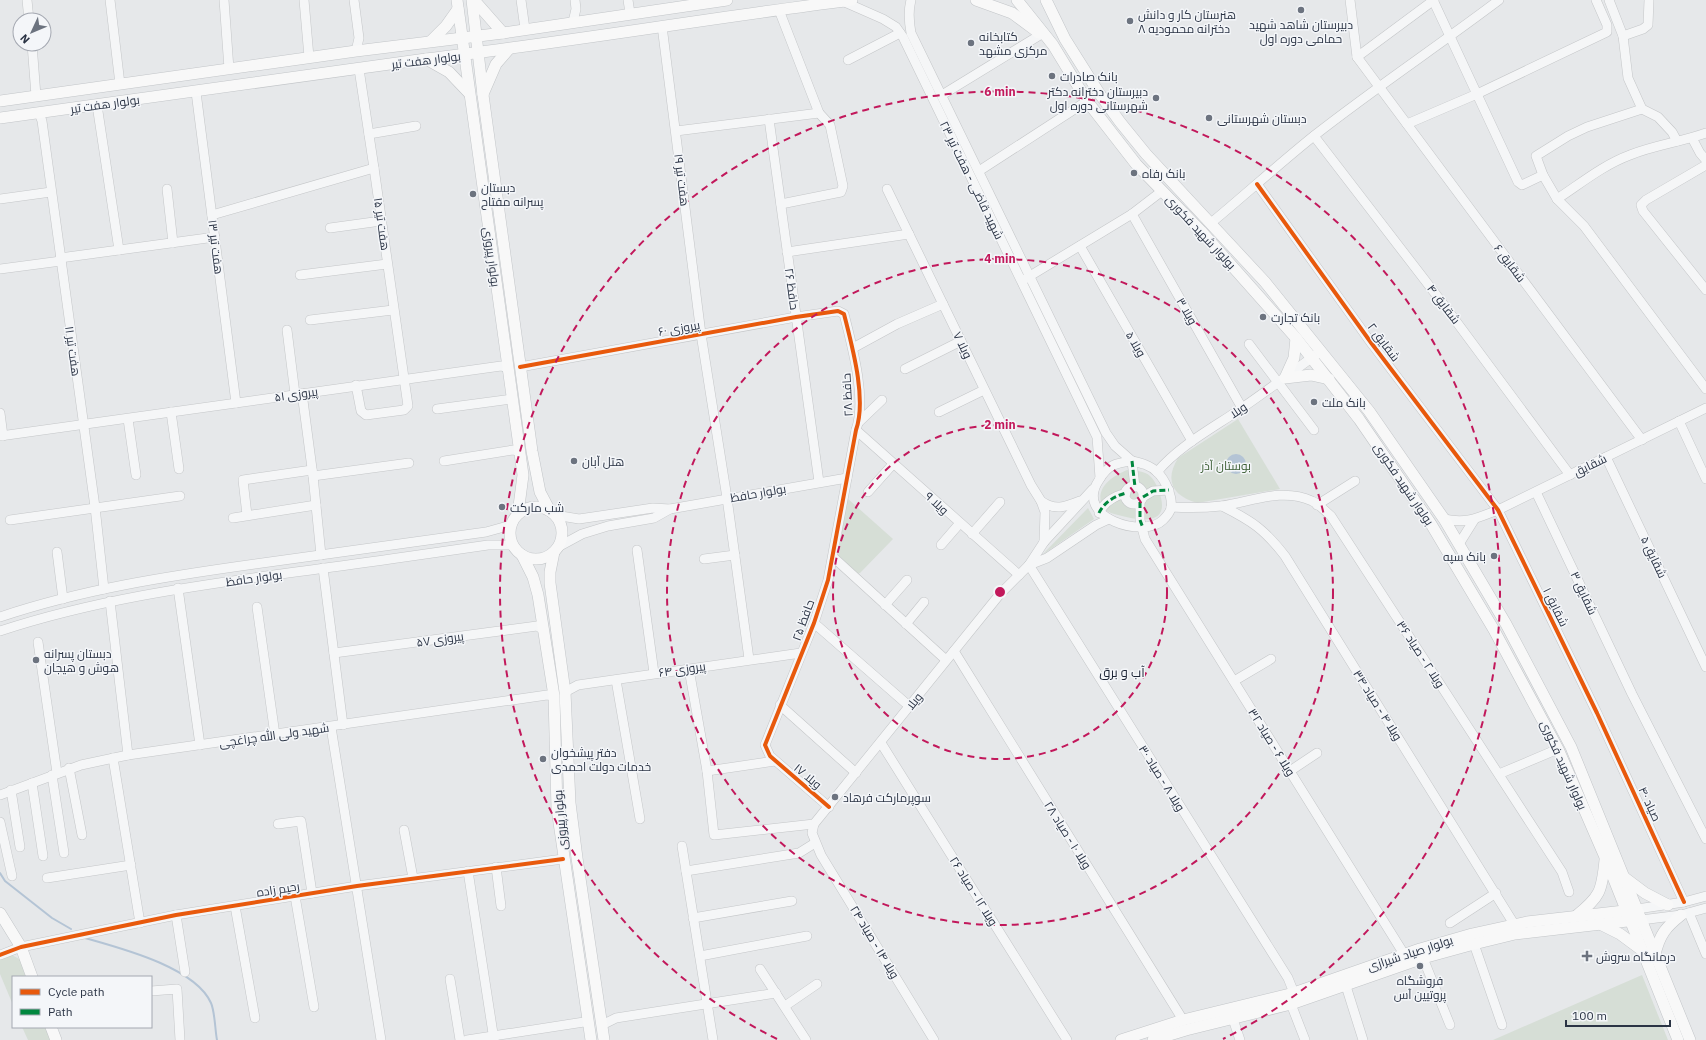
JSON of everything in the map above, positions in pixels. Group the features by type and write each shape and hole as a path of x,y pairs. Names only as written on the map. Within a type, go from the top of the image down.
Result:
{"main road":[{"path":"473,0 503,33"},
{"name":"بولوار پیروزی","path":"473,0 482,95 532,451 540,492 553,513"},
{"name":"بولوار هفت تیر","path":"0,101 309,57 503,33 630,13 727,0"},
{"path":"976,0 1012,13 1053,45"},
{"name":"بولوار شهید فکوری","path":"1017,0 1053,45 1086,101 1136,164 1256,291 1329,379 1389,461 1432,524 1494,630 1558,749 1605,857 1636,920 1655,954 1690,1040"},
{"name":"بولوار شهید فکوری","path":"1046,0 1065,39 1099,93 1120,122 1146,154 1265,282 1322,351 1369,411 1444,519 1506,624 1571,747 1624,878 1632,910"},
{"name":"بولوار هفت تیر","path":"0,118 426,59 509,49 662,26 847,1"},
{"path":"431,41 446,26 457,4"},
{"name":"بولوار پیروزی","path":"457,4 520,452 522,475 518,514"},
{"path":"482,95 496,64 509,49"},
{"path":"426,59 449,72 469,93"},
{"path":"1281,380 1294,358 1296,338"},
{"path":"1281,380 1311,375 1329,379"},
{"path":"537,507 553,513 561,528 562,534 556,550 542,559 528,558 522,555 510,539 511,525 518,514 530,508 537,507"},
{"name":"بولوار پیروزی","path":"556,550 550,572 550,583 565,692 570,803 604,1040"},
{"name":"بولوار پیروزی","path":"522,555 533,577 538,595 554,696 556,806 591,1040"},
{"path":"1576,916 1591,904 1597,896 1603,882 1605,857"},
{"path":"1624,878 1645,893 1668,905"},
{"name":"بولوار صیاد شیرازی","path":"1121,1040 1183,1020 1294,993 1404,954 1472,934 1514,924 1632,910"},
{"path":"0,913 21,947 32,976"},
{"path":"1655,954 1661,936 1669,926 1685,914"},
{"name":"بولوار شهید فکوری","path":"1636,920 1643,951 1678,1040"},
{"name":"بولوار صیاد شیرازی","path":"1154,1040 1186,1030 1291,1004 1423,958 1474,944 1515,934 1636,920"},
{"path":"1600,924 1620,934 1643,951"},
{"path":"51,1028 56,1040"}],"street":[{"path":"28,0 29,12"},
{"path":"110,0 120,84"},
{"path":"224,0 229,69"},
{"path":"304,0 309,57"},
{"path":"354,0 359,38 356,51"},
{"path":"521,0 525,29"},
{"path":"574,22 576,9 575,0"},
{"path":"628,0 630,13"},
{"name":"شهید قاضی - هفت تیر ۲۳","path":"911,0 909,7 911,33 980,171 1106,433 1115,446 1132,461"},
{"path":"1350,0 1357,56 1433,0 1518,182 1522,185 1542,175"},
{"path":"1211,223 1314,136 1379,86 1451,36 1499,0"},
{"path":"1407,124 1477,94 1607,32 1607,25 1596,0"},
{"path":"1609,0 1624,36 1628,78 1642,109 1658,118 1672,132 1677,141"},
{"path":"1624,36 1643,30 1648,25 1649,0"},
{"path":"847,1 869,12 898,30"},
{"path":"779,10 818,112 830,126 843,186 841,192 781,204"},
{"path":"848,60 898,30 901,21 909,22"},
{"name":"هفت تیر ۱۹","path":"662,26 702,334 727,498 749,659"},
{"name":"شهید قاضی - هفت تیر ۲۳","path":"898,30 1097,437 1100,478"},
{"path":"942,95 1040,35"},
{"path":"33,52 36,96"},
{"name":"شقایق ۶","path":"1357,56 1642,440"},
{"name":"هفت تیر ۱۵","path":"356,385 361,411 363,414 404,410 408,406 393,310 369,134 358,69"},
{"name":"هفت تیر ۱۳","path":"196,92 236,403"},
{"path":"980,171 1086,101"},
{"path":"97,105 119,250"},
{"path":"1642,109 1587,127 1568,136 1536,156 1542,175 1557,199 1584,226 1706,389"},
{"path":"676,131 818,112"},
{"name":"هفت تیر ۱۱","path":"39,113 42,121 84,425 104,589"},
{"name":"حافظ ۲۶","path":"769,119 819,482"},
{"path":"369,134 416,126"},
{"path":"1557,199 1613,162 1631,154 1706,133"},
{"name":"شقایق ۴","path":"1314,136 1444,305 1570,475"},
{"path":"1692,138 1700,153 1706,160"},
{"path":"1705,284 1643,211 1641,205 1646,200 1706,165"},
{"path":"212,215 374,168"},
{"name":"شقایق ۲","path":"1257,184 1372,344 1498,510"},
{"path":"167,189 173,243"},
{"name":"ویلا ۷","path":"887,189 944,304 984,390 1031,485 1041,501"},
{"path":"1021,281 1132,214 1162,191"},
{"path":"0,199 51,192"},
{"name":"ویلا ۳","path":"1132,214 1242,408"},
{"path":"330,228 381,221"},
{"path":"788,252 910,234"},
{"path":"0,269 119,250 215,237"},
{"name":"ویلا ۵","path":"1080,246 1192,441"},
{"path":"300,275 387,264"},
{"path":"853,348 897,324 944,304"},
{"path":"310,320 393,310"},
{"name":"پیروزی ۶۰","path":"520,366 796,317 838,311 841,312"},
{"name":"حافظ ۲۸","path":"841,312 844,314 853,348 859,387 857,426 847,478"},
{"path":"287,330 313,473 321,555"},
{"path":"905,369 961,341"},
{"path":"1249,344 1281,380 1314,430"},
{"name":"ویلا","path":"1157,472 1169,458 1192,441 1242,408 1322,351"},
{"name":"پیروزی ۵۱","path":"2,436 356,385 501,366 508,368"},
{"path":"939,412 984,390"},
{"path":"437,409 512,399"},
{"path":"857,426 882,400"},
{"name":"شقایق","path":"1444,519 1458,522 1474,520 1498,510 1706,408"},
{"path":"171,412 179,469"},
{"path":"0,413 2,436"},
{"path":"128,419 136,475"},
{"path":"1680,421 1706,479"},
{"name":"ویلا ۹","path":"857,426 893,464 1019,574"},
{"path":"444,461 513,450 520,452"},
{"name":"شقایق ۵","path":"1606,457 1706,667"},
{"path":"1093,489 1093,502 1099,513 1109,519 1143,528 1160,523 1167,516 1171,507 1168,490 1157,472 1146,465 1132,461 1134,487"},
{"name":"ویلا","path":"814,824 856,774 1000,594 1028,565 1044,542 1093,489 1108,468 1117,463 1132,461"},
{"path":"247,515 243,480 409,463"},
{"path":"868,492 893,464"},
{"name":"بولوار حافظ","path":"670,509 847,478"},
{"name":"حافظ ۲۵","path":"775,761 770,756 765,745 814,623 828,580 847,478"},
{"path":"1318,505 1355,481"},
{"path":"1141,500 1142,491 1134,487 1129,488 1126,493 1126,498 1129,502 1134,504 1141,500 1153,491 1168,490"},
{"name":"شقایق ۳","path":"1536,492 1632,694 1706,839"},
{"path":"1099,513 1102,506 1119,495 1126,493"},
{"name":"ویلا ۲ - صیاد ۳۶","path":"1171,507 1192,509 1222,506 1279,495 1296,496 1313,501 1331,516 1562,872 1569,892"},
{"path":"10,520 180,496"},
{"path":"1041,501 1054,508 1063,508 1083,500"},
{"name":"ویلا ۶ - صیاد ۳۲","path":"1141,500 1140,520 1145,538 1404,954"},
{"path":"1041,501 1045,512 1044,542"},
{"path":"972,534 1000,502"},
{"path":"233,518 316,505"},
{"name":"ویلا ۴ - صیاد ۳۴","path":"1222,506 1247,518 1260,528 1271,538 1285,556 1514,924"},
{"path":"553,513 579,519 653,508 670,509"},
{"path":"556,550 582,534 608,526 654,518 670,509"},
{"name":"شقایق ۱","path":"1498,510 1597,713"},
{"name":"ویلا","path":"1028,565 1047,558 1096,525 1109,519"},
{"path":"1459,544 1474,520"},
{"path":"941,545 960,523"},
{"name":"بولوار حافظ","path":"0,617 24,609 104,589 174,576 486,532 511,525"},
{"name":"بولوار حافظ","path":"0,632 28,622 110,601 178,588 488,545 513,545"},
{"path":"636,550 654,673"},
{"path":"57,552 63,599"},
{"path":"704,560 735,555"},
{"path":"833,558 946,660"},
{"name":"ویلا ۸ - صیاد ۳۰","path":"1028,565 1288,978 1294,993"},
{"path":"323,568 343,725"},
{"path":"885,605 907,580"},
{"path":"178,588 200,745"},
{"path":"110,601 128,755"},
{"path":"906,624 924,602"},
{"path":"256,607 275,735"},
{"path":"814,623 909,706"},
{"name":"پیروزی ۵۷","path":"334,653 537,626 544,630"},
{"path":"38,642 64,853"},
{"name":"ویلا ۱۰ - صیاد ۲۸","path":"954,651 1183,1020"},
{"name":"پیروزی ۶۴","path":"565,692 578,685 749,659 801,653"},
{"path":"1234,681 1271,659"},
{"path":"686,871 799,853 815,843 812,833 814,824 714,835 707,772 689,669"},
{"path":"616,680 640,819"},
{"name":"شهید ولی الله چراغچی","path":"0,795 69,768 128,755 547,695 554,696"},
{"path":"780,705 856,774"},
{"name":"صیاد ۴۰","path":"1597,713 1684,902"},
{"path":"332,726 381,1040"},
{"name":"ویلا ۱۲ - صیاد ۲۶","path":"881,743 1067,1040"},
{"path":"1498,774 1558,749"},
{"path":"1290,771 1317,753"},
{"path":"113,758 140,923"},
{"path":"707,772 775,761"},
{"name":"ویلا ۱۷","path":"775,761 829,807"},
{"path":"69,768 82,835"},
{"path":"32,783 43,856"},
{"path":"11,790 20,847"},
{"path":"278,824 301,821 312,893"},
{"path":"0,822 12,876"},
{"path":"404,830 413,878"},
{"name":"ویلا ۱۴ - صیاد ۲۴","path":"815,843 934,1040"},
{"path":"682,846 713,1040"},
{"name":"رحیم زاده","path":"0,955 21,947 176,915 357,886 563,859"},
{"path":"47,878 131,866"},
{"path":"496,867 501,906"},
{"path":"468,871 493,1038"},
{"path":"1450,923 1496,893"},
{"path":"295,896 314,1007"},
{"name":"بولوار صیاد شیرازی","path":"1632,910 1684,902 1706,896"},
{"path":"693,918 792,901"},
{"path":"235,906 255,1018"},
{"name":"بولوار صیاد شیرازی","path":"1636,920 1685,914 1706,908"},
{"path":"1685,914 1706,954"},
{"path":"176,915 185,972"},
{"path":"700,956 807,936"},
{"path":"1474,944 1502,1025"},
{"path":"1423,958 1450,1024"},
{"path":"760,969 806,1040"},
{"path":"450,979 460,1040"},
{"path":"785,1006 817,984"},
{"path":"1346,986 1363,1040"},
{"path":"152,991 177,989 180,1040"},
{"path":"602,1025 616,1018 776,993"},
{"path":"1291,1004 1305,1040"},
{"path":"1233,1019 1240,1040"},
{"path":"467,1040 493,1038 584,1022 589,1024"}],"green space":[{"name":"بوستان آذر","path":"1238,419 1280,489 1197,503 1182,496 1173,486 1172,480 1174,466 1178,458"},
{"path":"1127,470 1145,473 1154,481 1161,498 1162,508 1159,515 1153,518 1136,519 1111,513 1103,508 1100,497 1101,492 1107,482 1116,475"},
{"path":"847,498 893,539 860,573 855,574 838,557"},
{"path":"1088,508 1094,519 1042,555"},
{"path":"12,955 21,960 28,976 12,976 12,1003 0,974 0,959"},
{"path":"1642,975 1668,1040 1493,1040"},
{"path":"22,1028 48,1028 53,1040 28,1040"}],"water":[{"path":"1232,454 1240,454 1246,460 1246,468 1240,474 1232,474 1226,468 1226,460"}],"waterway":[{"path":"0,873 5,881 52,918 71,929"},
{"path":"85,938 136,953 173,969 189,979 202,990 211,1003 217,1040"}],"marked path":[{"path":"1132,461 1135,487"},
{"path":"1143,497 1153,491 1169,490"},
{"path":"1099,513 1110,500 1126,493"},
{"path":"1140,502 1140,520 1143,528"}],"cycle path":[{"path":"1257,184 1372,344 1498,510 1597,713 1684,902"},
{"path":"520,367 796,317 838,311 844,314 857,372 860,403 859,417 828,580 814,623 765,745 770,756 829,807"},
{"path":"0,955 21,947 176,915 357,886 563,859"}],"place":[{"name":"دبیرستان شاهد شهید حمامی دوره اول","path":"1301,10"},
{"name":"هنرستان کار و دانش دخترانه محمودیه ۸","path":"1130,21"},
{"name":"کتابخانه مرکزی مشهد","path":"971,43"},
{"name":"بانک صادرات","path":"1052,76"},
{"name":"دبیرستان دخترانه دکتر شهرستانی دوره اول","path":"1156,98"},
{"name":"دبستان شهرستانی","path":"1209,118"},
{"name":"بانک رفاه","path":"1134,173"},
{"name":"دبستان پسرانه مفتاح","path":"473,194"},
{"name":"بانک تجارت","path":"1263,317"},
{"name":"بانک ملت","path":"1314,402"},
{"name":"هتل آبان","path":"574,461"},
{"name":"شب مارکت","path":"502,507"},
{"name":"بانک سپه","path":"1494,556"},
{"name":"دبستان پسرانه هوش و هیجان","path":"36,660"},
{"name":"دفتر پیشخوان خدمات دولت احمدی","path":"543,759"},
{"name":"سوپرمارکت فرهاد","path":"835,797"},
{"name":"درمانگاه سروش","path":"1587,956"},
{"name":"فروشگاه پروتیین آس","path":"1420,966"}],"district":[{"name":"آب و برق","path":"1122,672"}]}
